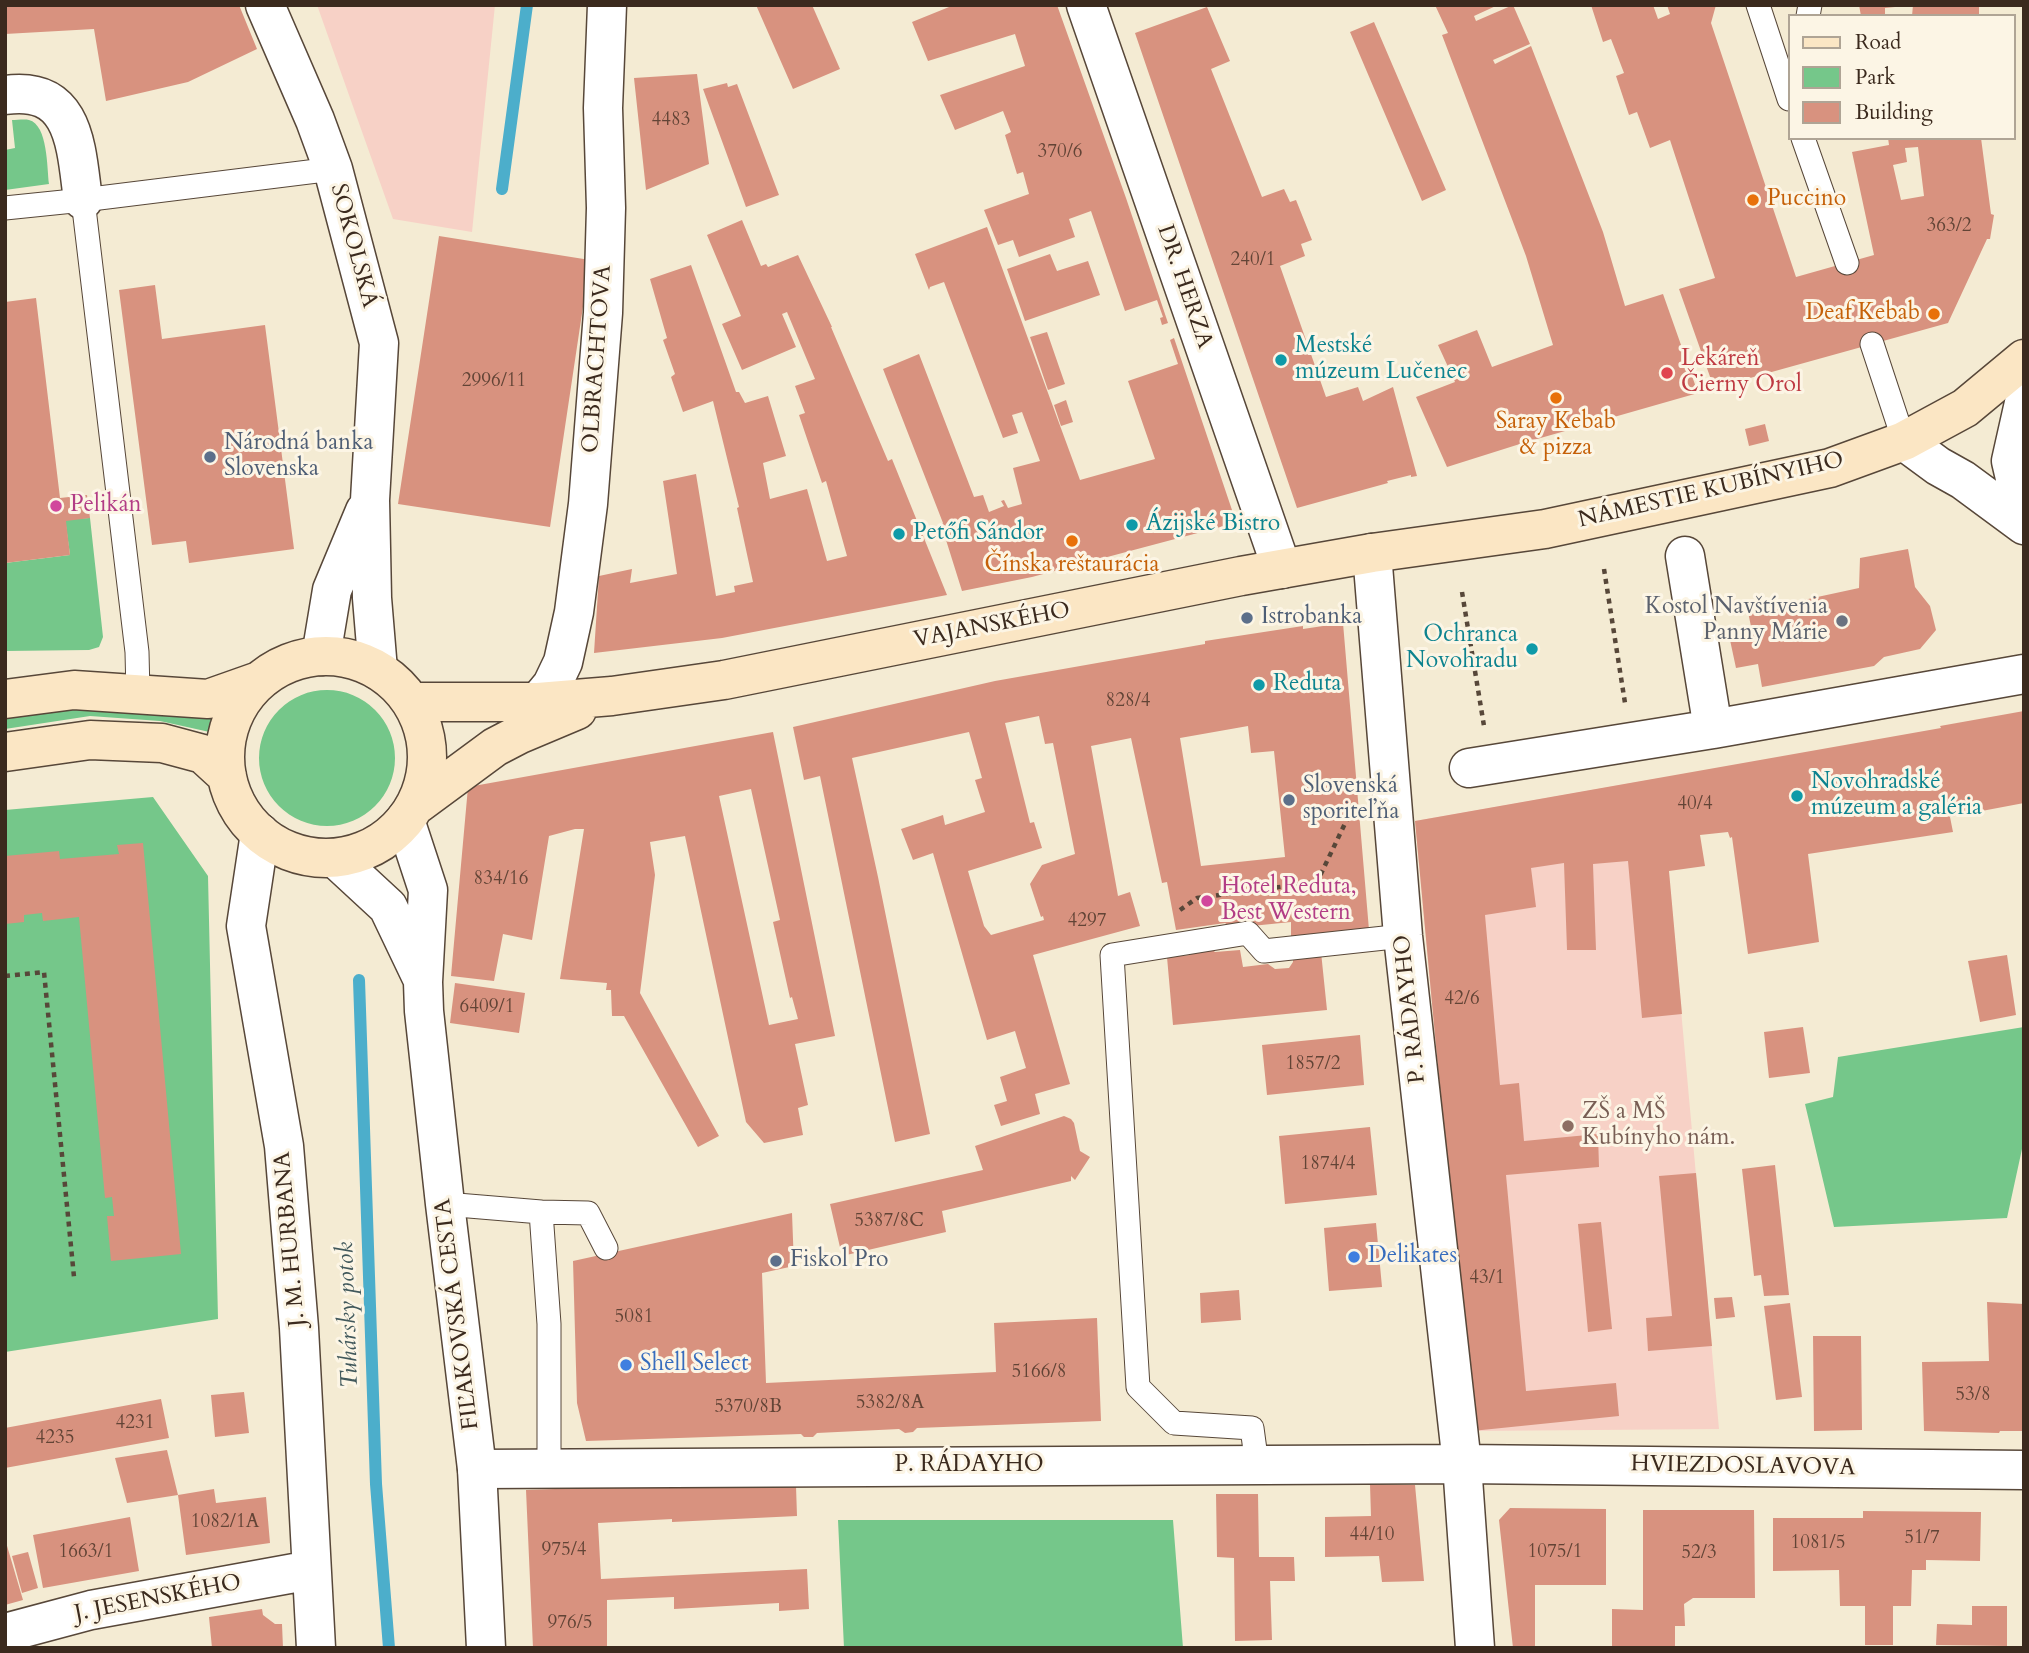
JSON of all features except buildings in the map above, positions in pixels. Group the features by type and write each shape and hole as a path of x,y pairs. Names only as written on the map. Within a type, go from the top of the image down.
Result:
{"main road":[{"name":"NÁMESTIE KUBÍNYIHO","path":"1372,553 1545,529 1830,468 1904,442 1965,408 2024,359"},
{"name":"VAJANSKÉHO","path":"411,702 538,702 612,696 724,680 1372,553"},
{"name":"VAJANSKÉHO","path":"5,699 74,690 208,699 259,681 281,666 308,657 341,657 360,662 378,670 397,684 411,702 425,736 426,772 410,813"},
{"name":"VAJANSKÉHO","path":"259,681 237,708 226,741 227,776 233,797 244,817 276,845 295,853 335,858 369,849 389,836 410,813 495,747 612,696"},
{"name":"VAJANSKÉHO","path":"5,752 90,740 162,743 203,754 227,776"}],"street":[{"name":"SOKOLSKÁ","path":"265,5 315,120 333,169 379,343 370,500 372,598 378,670"},
{"name":"OLBRACHTOVA","path":"538,702 552,685 563,662 574,612 588,504 603,313 606,208 603,108 607,5"},
{"name":"DR. HERZA","path":"1086,5 1282,569"},
{"path":"5,95 19,93 44,97 54,104 73,134 83,200"},
{"path":"2024,403 2011,461 2024,517"},
{"path":"1904,442 1963,480 2024,525"},
{"name":"SOKOLSKÁ","path":"321,656 332,590 370,500"},
{"name":"P. RÁDAYHO","path":"1372,553 1403,936 1462,1464 1475,1648"},
{"path":"1685,556 1713,729"},
{"path":"1480,766 1713,729 2024,674"},
{"name":"FIĽAKOVSKÁ CESTA","path":"410,813 428,890 423,982 445,1204 477,1469 486,1648"},
{"name":"J. M. HURBANA","path":"260,833 246,926 284,1146 299,1328 316,1648"},
{"name":"FIĽAKOVSKÁ CESTA","path":"335,858 388,907 423,982"},
{"name":"P. RÁDAYHO","path":"477,1469 1462,1464"},
{"name":"HVIEZDOSLAVOVA","path":"1462,1464 2024,1471"},
{"name":"J. JESENSKÉHO","path":"5,1633 91,1610 311,1570"}],"lane":[{"path":"1758,5 1784,65 1787,85"},
{"path":"1804,140 1847,263"},
{"path":"5,208 333,169"},
{"path":"83,200 137,652 138,694"},
{"path":"1872,344 1904,442"},
{"path":"1257,1465 1252,1428 1174,1423 1138,1387 1112,955 1248,933 1264,951 1403,936"},
{"path":"445,1204 589,1213 606,1248"},
{"path":"541,1212 550,1324 549,1468"}],"path":[{"path":"1604,569 1632,741"},
{"path":"1462,592 1480,766"},
{"path":"1176,913 1197,898 1317,882 1353,808"},
{"path":"5,976 44,972 74,1277"}],"shaded area":[{"path":"317,5 495,5 472,232 393,219"},
{"name":"ZŠ a MŠ Kubínyho nám.","path":"1660,778 1719,1429 1472,1431 1415,821"}],"green space":[{"path":"12,120 29,120 40,130 49,184 5,190 5,150 15,148"},
{"path":"90,518 103,637 99,647 89,650 5,651 5,563 70,555 65,519"},
{"path":"327,690 353,695 375,710 390,732 395,758 390,784 375,806 353,821 327,826 301,821 279,806 264,784 259,758 264,732 279,710 301,695"},
{"path":"89,704 163,709 220,721 214,733 160,721 90,716 5,729 5,717"},
{"path":"153,797 208,876 218,1319 5,1352 5,810"},
{"path":"2024,1027 2024,1149 2007,1218 1834,1227 1805,1104 1833,1097 1838,1057"},
{"path":"838,1520 1173,1520 1183,1648 844,1648"}],"waterway":[{"name":"Tuhársky potok","path":"502,189 527,5"},
{"name":"Tuhársky potok","path":"359,980 376,1484 389,1648"}],"place":[{"name":"Puccino","path":"1753,200"},
{"name":"Deaf Kebab","path":"1934,314"},
{"name":"Mestské múzeum Lučenec","path":"1281,360"},
{"name":"Lekáreň Čierny Orol","path":"1667,373"},
{"name":"Saray Kebab & pizza","path":"1556,398"},
{"name":"Národná banka Slovenska","path":"210,457"},
{"name":"Pelikán","path":"56,506"},
{"name":"Ázijské Bistro","path":"1132,525"},
{"name":"Petőfi Sándor","path":"899,534"},
{"name":"Čínska reštaurácia","path":"1072,541"},
{"name":"Istrobanka","path":"1247,618"},
{"name":"Kostol Navštívenia Panny Márie","path":"1842,621"},
{"name":"Ochranca Novohradu","path":"1532,649"},
{"name":"Reduta","path":"1259,685"},
{"name":"Novohradské múzeum a galéria","path":"1797,796"},
{"name":"Slovenská sporiteľňa","path":"1289,800"},
{"name":"Hotel Reduta, Best Western","path":"1207,901"},
{"name":"ZŠ a MŠ Kubínyho nám.","path":"1568,1126"},
{"name":"Delikates","path":"1354,1257"},
{"name":"Fiskol Pro","path":"776,1261"},
{"name":"Shell Select","path":"626,1365"}]}
